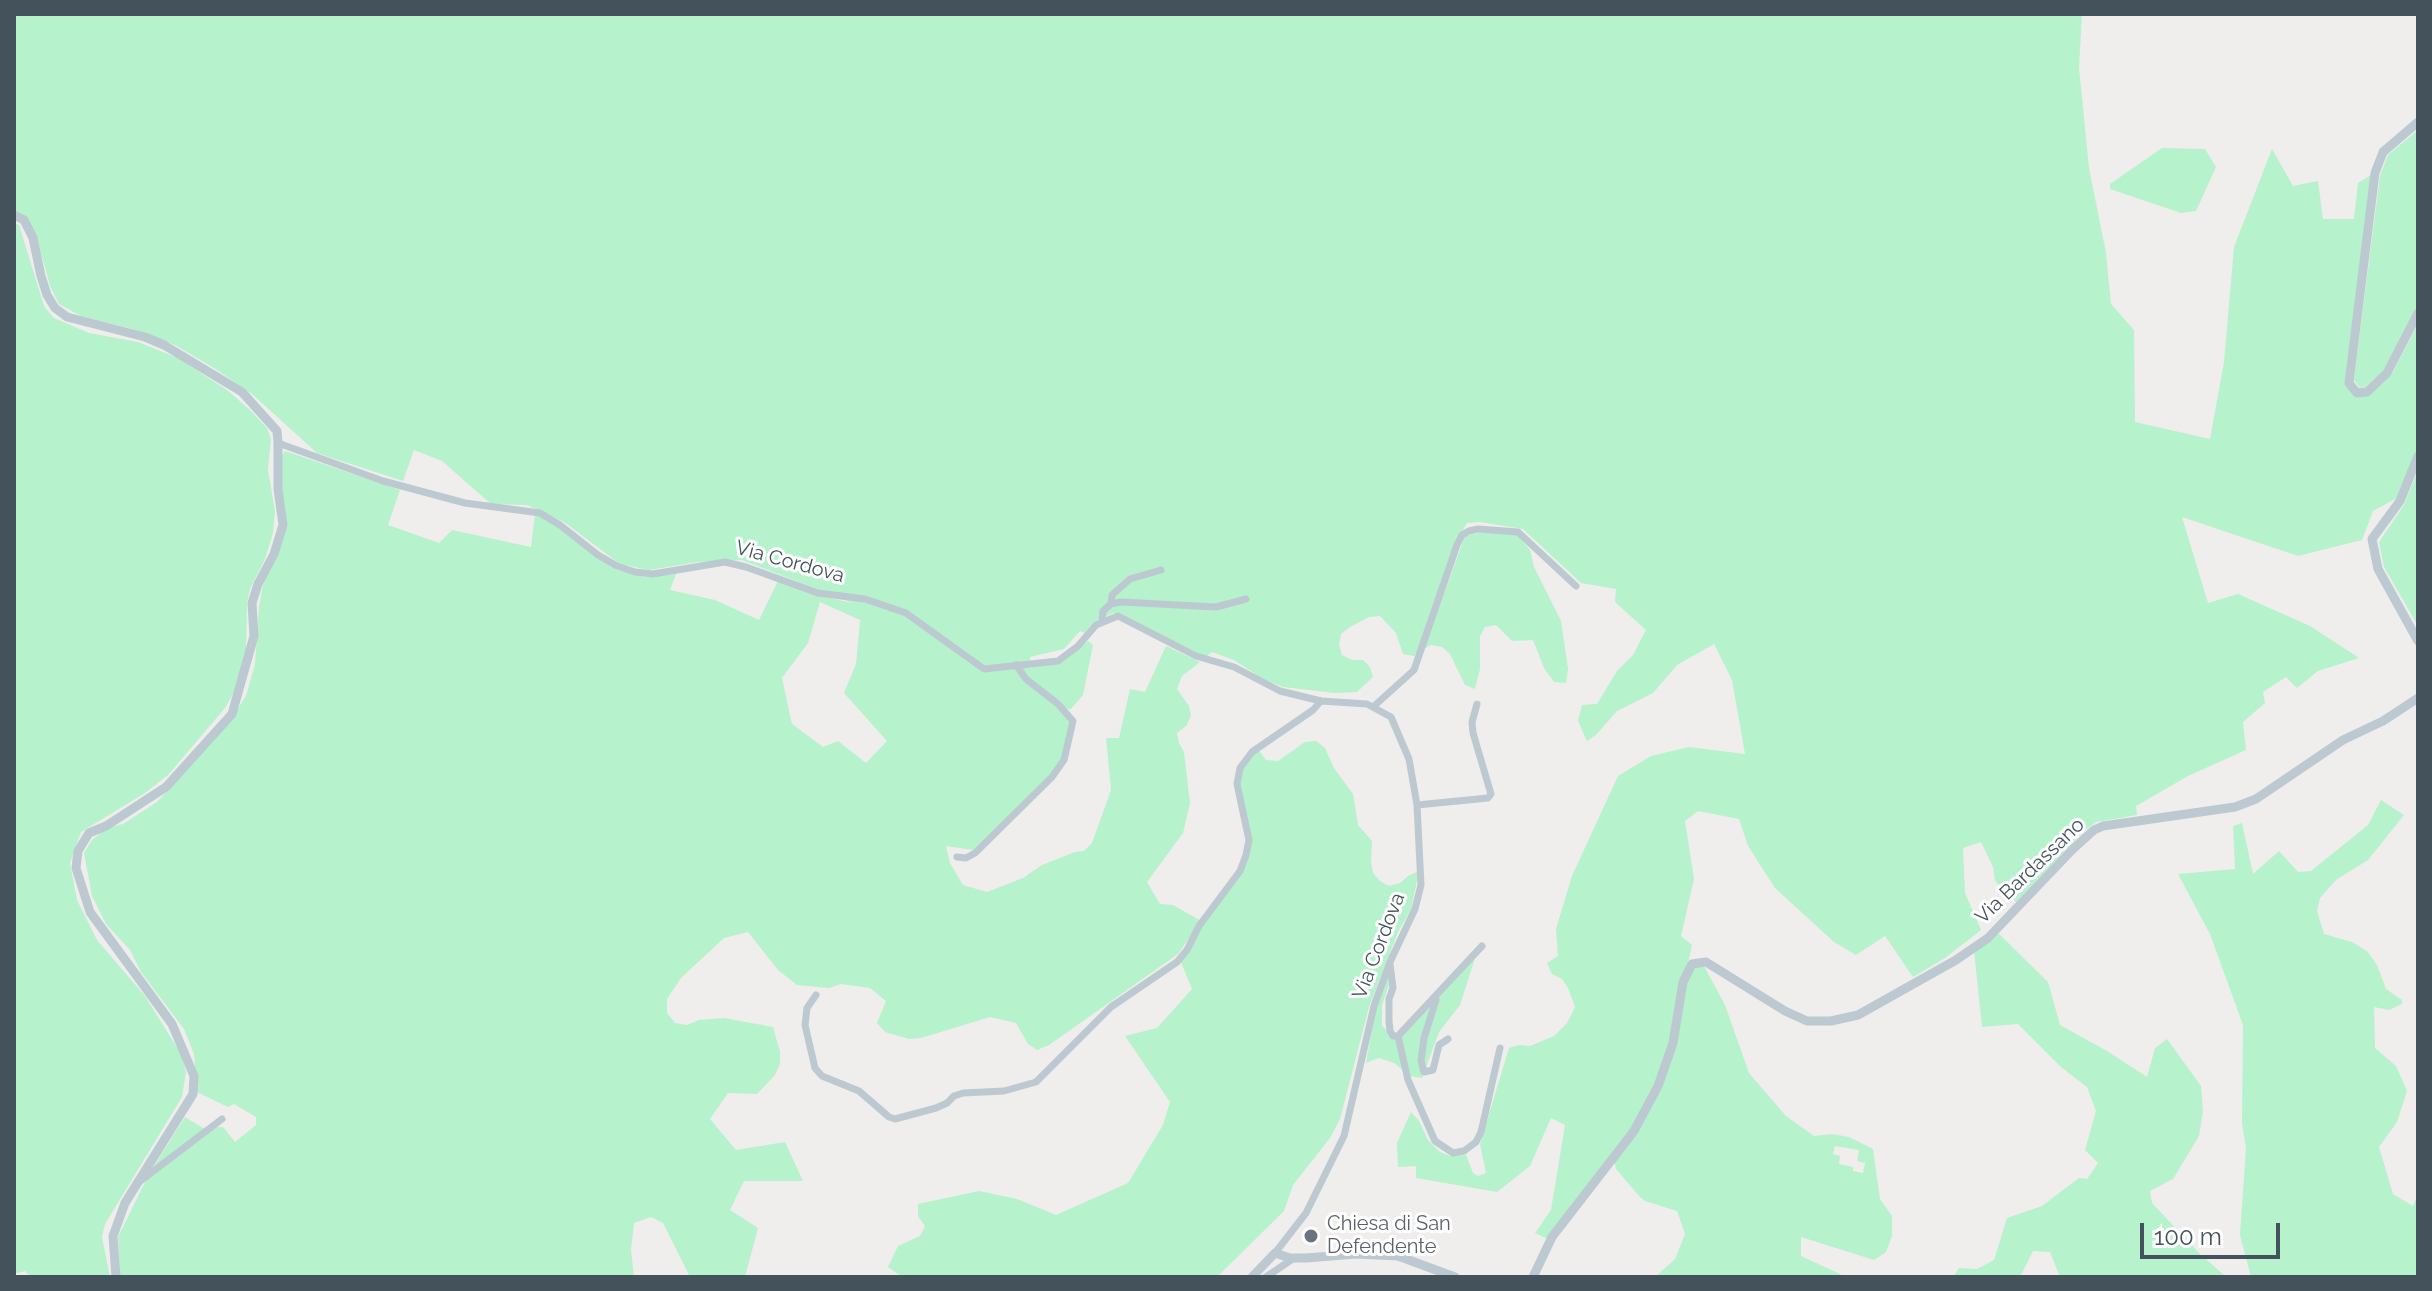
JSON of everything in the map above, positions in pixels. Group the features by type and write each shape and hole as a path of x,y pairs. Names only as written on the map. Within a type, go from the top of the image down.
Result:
{"street":[{"path":"2418,122 2383,152 2375,173 2349,383 2357,393 2367,392 2387,373 2418,313"},
{"path":"14,215 24,220 33,238 41,276 55,308 67,317 145,337 164,345 242,392 277,431 277,479 283,525 252,603 254,636 232,714 166,787 106,826 89,833 78,851 76,868 90,912 172,1024 194,1076 193,1094 125,1203 113,1236 116,1277"},
{"name":"Via Cordova","path":"278,443 383,481 465,503 540,513 598,555 635,572 653,574 725,562 818,593 865,599 906,613 984,669 1058,661 1102,621 1103,611 1111,604 1112,595 1130,579 1161,570"},
{"path":"2418,456 2400,501 2372,539 2378,569 2418,641"},
{"path":"1102,621 1118,616 1196,656 1234,667 1280,691 1321,701 1373,707 1414,670 1462,535 1478,529 1518,532 1576,586"},
{"path":"1111,604 1154,602 1216,607 1246,599"},
{"path":"957,857 966,858 975,853 1052,777 1064,760 1073,721 1058,704 1026,679 1016,665"},
{"name":"Via Bardassano","path":"1533,1277 1552,1237 1634,1131 1658,1086 1673,1043 1683,982 1692,964 1706,962 1785,1011 1807,1021 1831,1021 1858,1015 1956,960 1988,938 2094,830 2103,826 2235,807 2256,799 2330,748 2383,721 2418,698"},
{"path":"816,995 807,1008 805,1025 815,1068 822,1076 859,1091 889,1117 895,1119 936,1108 963,1093 1004,1091 1036,1082 1111,1007 1177,962 1187,950 1199,926 1240,871 1246,855 1249,840 1237,784 1240,768 1252,752 1313,710 1321,701"},
{"path":"1417,805 1488,798 1491,794 1473,733 1472,722 1477,704"},
{"name":"Via Cordova","path":"1275,1253 1306,1213 1344,1136 1374,1006 1415,909 1421,885 1417,805 1409,759 1391,717 1373,707"},
{"path":"1398,1036 1482,946"},
{"path":"1390,962 1393,977 1389,999 1390,1031 1393,1036 1398,1036"},
{"path":"1438,995 1429,1014 1424,1038 1421,1061 1424,1072 1433,1070 1439,1045 1448,1039"},
{"path":"1398,1036 1408,1080 1435,1141 1453,1153 1464,1151 1476,1142 1481,1132 1500,1048"},
{"path":"138,1184 222,1119"},
{"path":"1252,1277 1275,1253 1294,1258 1356,1254 1398,1256 1455,1277"},
{"path":"1266,1277 1294,1258"}],"green space":[{"path":"14,14 2082,14 2079,68 2089,168 2106,253 2111,304 2134,330 2135,422 2210,439 2224,362 2234,247 2272,149 2293,186 2318,181 2323,219 2354,219 2358,183 2371,175 2345,383 2370,394 2392,374 2418,324 2418,446 2397,498 2373,511 2362,540 2298,556 2182,517 2208,603 2238,594 2310,626 2359,658 2318,671 2297,688 2286,677 2263,692 2265,703 2243,722 2246,750 2188,776 2136,806 2137,815 2096,822 2016,902 1995,881 1993,867 1981,842 1963,848 1965,893 1981,930 1945,958 1913,977 1885,936 1856,955 1834,942 1775,888 1748,846 1739,819 1698,811 1685,821 1694,879 1681,936 1692,945 1671,1042 1656,1085 1631,1129 1548,1239 1535,1233 1551,1210 1565,1125 1551,1118 1530,1166 1497,1192 1416,1178 1416,1166 1398,1167 1397,1143 1411,1112 1428,1140 1440,1152 1450,1156 1466,1155 1473,1173 1478,1176 1486,1173 1480,1144 1509,1048 1530,1046 1554,1036 1567,1023 1575,1007 1568,988 1562,979 1552,974 1547,963 1558,956 1556,929 1572,876 1618,776 1651,756 1689,747 1745,754 1732,680 1714,644 1677,665 1653,693 1617,711 1587,741 1578,721 1582,705 1597,704 1617,671 1633,655 1646,630 1615,602 1616,589 1581,583 1523,529 1480,522 1467,523 1456,542 1418,653 1414,656 1403,654 1396,633 1380,616 1369,617 1341,634 1339,645 1342,655 1352,660 1363,660 1370,667 1373,677 1357,692 1335,693 1283,687 1263,679 1234,660 1212,652 1206,657 1113,613 1094,622 1084,633 1080,631 1064,649 1030,657 1029,668 1062,662 1088,641 1093,645 1083,695 1071,709 1063,710 1071,721 1063,759 1056,769 973,850 946,846 950,863 963,885 987,892 1023,878 1042,865 1084,851 1092,843 1111,790 1106,738 1119,738 1130,689 1145,692 1166,646 1200,662 1182,676 1177,689 1189,706 1191,716 1186,726 1177,733 1184,752 1190,803 1183,833 1147,882 1160,904 1173,905 1201,921 1178,954 1049,1045 1037,1050 1028,1044 1016,1023 990,1017 921,1038 909,1039 885,1032 877,1023 886,1001 870,988 841,984 829,988 797,985 778,970 748,932 724,938 681,978 667,999 667,1013 675,1023 687,1025 699,1020 724,1018 773,1027 780,1052 780,1064 775,1075 757,1094 728,1093 710,1119 736,1150 785,1142 803,1181 744,1181 730,1210 758,1228 745,1277 690,1277 663,1223 651,1217 634,1223 631,1250 634,1277 120,1277 118,1237 149,1174 185,1117 203,1128 223,1127 235,1142 256,1125 256,1117 234,1104 228,1107 197,1092 194,1054 184,1029 141,972 130,950 106,924 92,896 84,853 92,840 107,828 123,824 157,802 229,723 246,696 255,664 264,579 281,544 279,460 285,451 400,490 388,525 439,543 452,530 531,547 535,514 558,526 617,570 644,577 676,574 670,590 715,600 759,620 778,581 817,595 853,603 742,560 698,562 649,570 620,564 564,522 527,505 491,504 442,461 414,450 403,481 317,453 252,394 175,345 133,329 81,316 59,304 50,286 36,235 22,215 14,211","holes":["820,602 860,620 856,664 844,693 887,741 866,763 838,741 823,747 792,724 782,678 808,643"]},
{"path":"2418,130 2418,306 2383,371 2360,388 2354,380 2380,176 2388,155"},
{"path":"2162,148 2205,149 2216,167 2196,211 2181,213 2110,189 2110,184"},
{"path":"14,223 19,225 44,306 54,318 89,333 138,342 178,358 227,390 250,410 267,428 271,439 268,470 275,511 273,533 265,559 250,589 246,651 235,691 225,708 168,775 145,793 81,832 70,863 77,900 97,940 145,996 181,1054 186,1072 182,1097 105,1224 102,1237 110,1277 31,1277 25,1271 14,1274"},
{"path":"2418,470 2418,626 2384,567 2379,542 2404,505"},
{"path":"1484,532 1517,534 1530,550 1534,567 1561,621 1568,669 1566,683 1554,682 1544,668 1533,640 1512,641 1496,625 1485,627 1480,636 1480,669 1475,689 1465,685 1450,654 1442,647 1431,645 1424,649 1465,536"},
{"path":"1316,741 1325,748 1334,768 1353,794 1358,825 1372,841 1373,873 1389,886 1419,871 1411,909 1398,932 1369,1007 1340,1119 1330,1138 1293,1185 1284,1211 1217,1277 902,1277 888,1267 898,1246 920,1236 925,1226 918,1216 918,1204 979,1191 1017,1199 1056,1215 1128,1183 1163,1125 1170,1102 1125,1036 1157,1028 1192,989 1180,960 1248,856 1239,784 1241,769 1258,749 1266,760 1278,761 1305,742"},
{"path":"2381,800 2404,815 2368,860 2336,880 2320,898 2317,911 2324,934 2352,942 2368,952 2377,965 2386,989 2402,1000 2402,1004 2389,1010 2374,1007 2375,1048 2396,1066 2407,1091 2397,1122 2379,1147 2393,1194 2413,1206 2418,1194 2418,1277 2251,1277 2240,1235 2246,1148 2242,1124 2243,1025 2210,934 2178,874 2235,869 2233,826 2242,823 2253,874 2279,851 2298,872 2311,871 2368,825"},
{"path":"1998,933 2048,982 2060,1025 2147,1077 2155,1048 2167,1039 2201,1086 2203,1111 2199,1136 2173,1179 2150,1191 2152,1203 2226,1277 2060,1277 2050,1252 2033,1251 2020,1277 1953,1277 1959,1268 1977,1269 1994,1260 2007,1218 2042,1206 2079,1178 2087,1179 2098,1163 2085,1150 2096,1111 2087,1087 2061,1067 2018,1024 1982,1027 1974,950"},
{"path":"1476,955 1460,1005 1439,1032 1422,1078 1410,1076 1394,1063 1379,1058 1366,1063 1376,1007 1388,976 1390,982 1382,1005 1382,1025 1392,1037 1401,1037"},
{"path":"1695,965 1704,966 1725,1005 1749,1073 1786,1116 1814,1136 1832,1134 1849,1137 1873,1149 1880,1199 1892,1216 1892,1236 1886,1252 1874,1260 1801,1237 1801,1256 1853,1277 1655,1277 1675,1259 1685,1234 1677,1211 1645,1201 1616,1169 1614,1160 1661,1088 1686,983","holes":["1835,1146 1859,1150 1857,1161 1865,1163 1863,1173 1839,1164 1840,1156 1833,1154"]}],"place":[{"name":"Chiesa di San Defendente","path":"1311,1236"}]}
